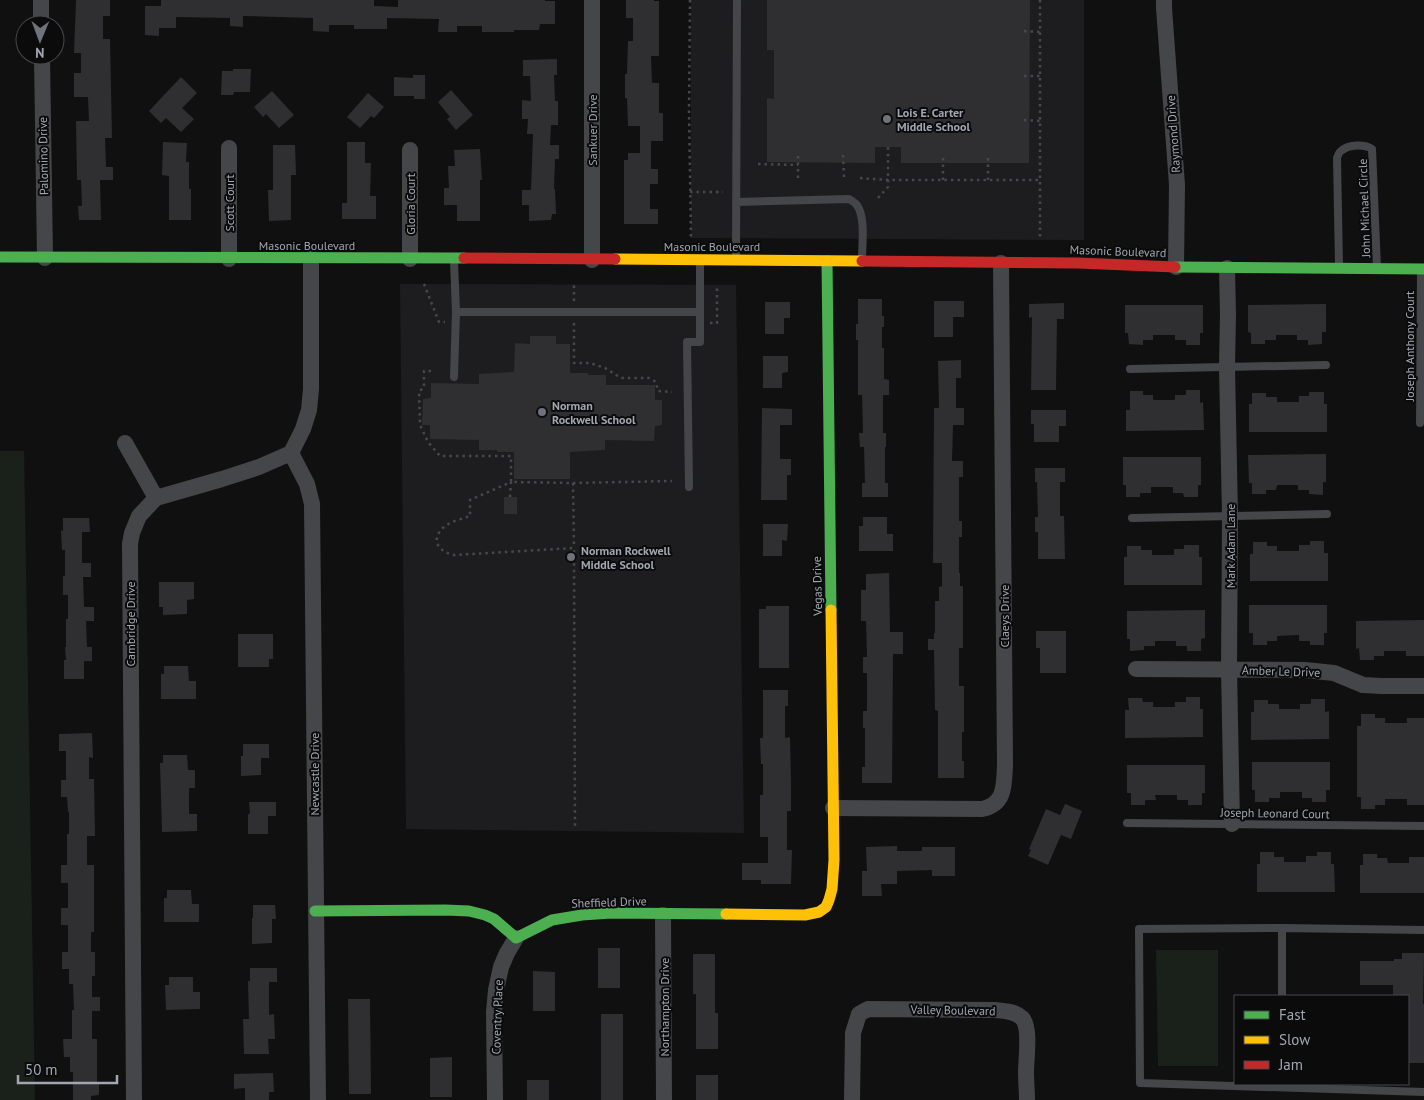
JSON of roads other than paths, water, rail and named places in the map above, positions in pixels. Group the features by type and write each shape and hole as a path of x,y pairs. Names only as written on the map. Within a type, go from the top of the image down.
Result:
{"street":[{"path":"41,0 41,15"},
{"name":"Sankuer Drive","path":"592,0 592,260"},
{"name":"Raymond Drive","path":"1164,0 1176,186 1176,267"},
{"name":"Palomino Drive","path":"42,65 45,258"},
{"name":"Scott Court","path":"228,259 229,148"},
{"name":"Gloria Court","path":"410,150 410,258"},
{"name":"Masonic Boulevard","path":"0,257 700,259 1078,263 1227,268 1422,269"},
{"path":"125,443 156,498 259,467 291,453 303,429 309,410 311,389 311,258"},
{"name":"Vegas Drive","path":"826,908 832,890 833,808 827,261"},
{"name":"Claeys Drive","path":"833,808 982,809 989,808 996,803 1004,788 1001,263"},
{"name":"Mark Adam Lane","path":"1227,268 1230,516 1229,669 1232,824"},
{"name":"Newcastle Drive","path":"291,453 307,484 312,504 318,1100"},
{"name":"Cambridge Drive","path":"134,1100 130,544 139,516 156,498"},
{"name":"Amber Le Drive","path":"1136,669 1305,670 1334,673 1363,685 1424,686"},
{"name":"Sheffield Drive","path":"516,938 552,920 566,917 611,913 805,916 826,908"},
{"path":"315,911 464,911 487,915 516,938"},
{"name":"Northampton Drive","path":"663,914 664,1100"},
{"name":"Coventry Place","path":"495,1100 494,1012 496,990 501,967 516,938"},
{"name":"Valley Boulevard","path":"852,1100 852,1033 859,1014 868,1009 996,1010 1011,1012 1022,1017 1026,1025 1027,1100"}],"lane":[{"path":"736,260 737,0"},
{"name":"John Michael Circle","path":"1339,268 1337,158 1341,150 1363,145 1372,149 1377,268"},
{"path":"736,202 849,199 856,204 860,211 862,221 862,261"},
{"path":"454,259 456,312 454,377"},
{"path":"689,486 687,342 700,342 700,259"},
{"name":"Joseph Anthony Court","path":"1420,423 1422,269"},
{"path":"456,312 700,312"},
{"path":"1130,369 1326,365"},
{"path":"1132,518 1327,514"},
{"name":"Joseph Leonard Court","path":"1127,823 1424,826"},
{"path":"1282,928 1282,995"},
{"path":"1234,1085 1140,1083 1140,929 1424,930"},
{"path":"1235,1085 1424,1092"}],"place":[{"name":"Lois E. Carter Middle School","path":"887,119"},
{"name":"Norman Rockwell School","path":"542,412"},
{"name":"Norman Rockwell Middle School","path":"571,557"}]}
